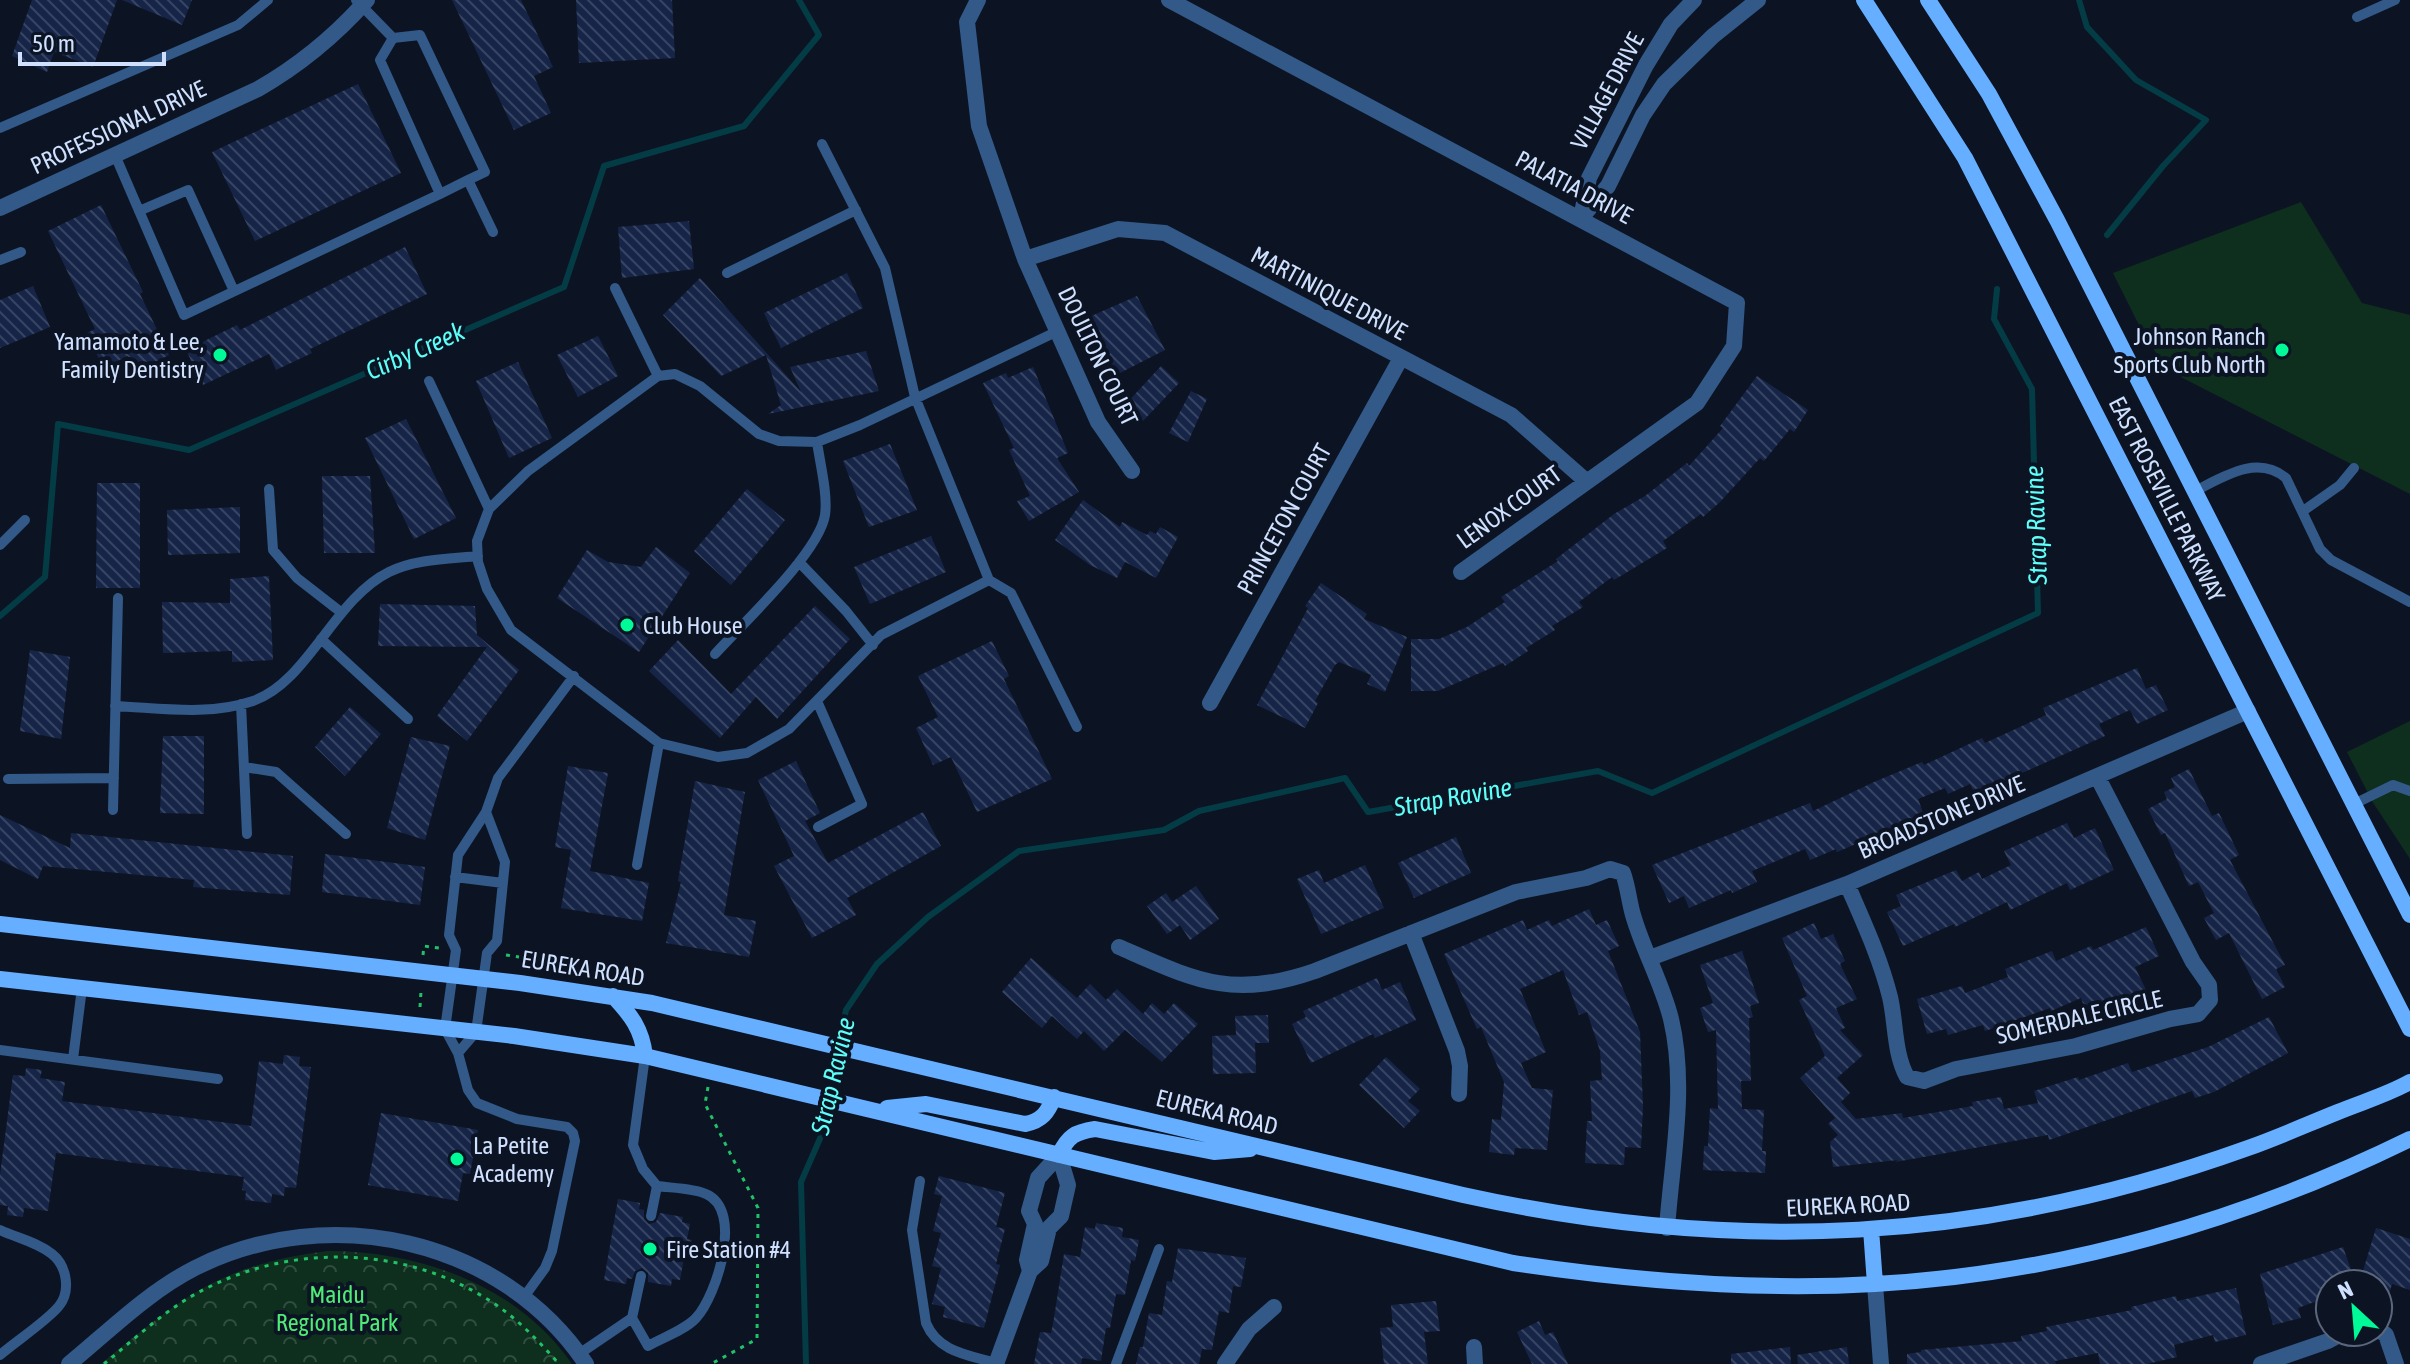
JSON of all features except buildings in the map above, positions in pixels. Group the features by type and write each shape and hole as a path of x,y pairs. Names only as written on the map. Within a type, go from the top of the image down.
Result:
{"main road":[{"name":"EAST ROSEVILLE PARKWAY","path":"1864,0 1965,158 2410,1029"},
{"name":"EAST ROSEVILLE PARKWAY","path":"1928,0 2008,129 2410,915"},
{"name":"EUREKA ROAD","path":"0,924 484,978 613,996 788,1033 1527,1209 1667,1228 1745,1233 1871,1229 1988,1217 2113,1191 2173,1174 2285,1135 2410,1082"},
{"path":"0,934 22,927"},
{"path":"0,979 476,1032 645,1056 1513,1263 1658,1282 1875,1284 1990,1272 2186,1227 2305,1185 2410,1139"},
{"path":"613,996 635,1019 643,1039 645,1056"},
{"path":"873,1110 926,1104 1025,1124 1039,1120 1049,1111 1054,1097"},
{"path":"1059,1155 1066,1139 1077,1132 1095,1129 1214,1152 1264,1147"},
{"path":"1871,1229 1875,1284"}],"street":[{"name":"DOULTON COURT","path":"978,0 967,22 979,126 1025,259 1098,422 1132,471"},
{"name":"PALATIA DRIVE","path":"1169,0 1737,303 1734,346 1697,403 1586,481"},
{"name":"VILLAGE DRIVE","path":"1581,218 1589,178 1646,65 1671,24 1694,0"},
{"name":"VILLAGE DRIVE","path":"1581,218 1608,186 1643,115 1664,84 1713,36 1758,0"},
{"name":"PROFESSIONAL DRIVE","path":"0,208 258,89 289,71 320,47 362,2"},
{"name":"MARTINIQUE DRIVE","path":"1025,259 1118,229 1165,233 1511,415 1586,481"},
{"name":"PRINCETON COURT","path":"1210,703 1401,358"},
{"name":"LENOX COURT","path":"1461,572 1586,481"},
{"name":"BROADSTONE DRIVE","path":"1650,958 1847,884 2248,711"},
{"name":"SOMERDALE CIRCLE","path":"1847,884 1879,959 1896,1027 1899,1062 1907,1077 1924,1081 1956,1069 2076,1046 2198,1014 2210,1000 2209,985 2193,962 2097,776"},
{"path":"1119,947 1205,982 1230,986 1259,985 1289,980 1516,892 1586,878 1610,869 1623,873 1632,914 1667,1005 1676,1052 1676,1108 1667,1228"},
{"path":"1411,933 1457,1051 1459,1094"},
{"path":"1042,1226 1029,1211 1038,1178 1059,1155"},
{"path":"996,1363 1030,1271 1027,1260 1042,1226 1061,1216 1068,1185 1059,1155"},
{"path":"69,1364 139,1306 184,1274 224,1255 277,1239 342,1234 414,1244 464,1262 524,1297 561,1332 583,1359"},
{"path":"1875,1284 1881,1364"},
{"path":"1225,1364 1249,1329 1274,1307"},
{"path":"2261,1364 2314,1346"}],"lane":[{"path":"0,128 238,25 268,0"},
{"path":"2357,17 2395,0"},
{"path":"362,2 393,38"},
{"path":"115,155 184,315 485,172 420,35 393,38"},
{"path":"393,38 380,60 440,194"},
{"path":"822,144 885,268 915,397 989,580 1011,593 1077,727"},
{"path":"468,180 493,232"},
{"path":"139,211 188,190 234,291"},
{"path":"727,273 856,210"},
{"path":"0,260 21,252"},
{"path":"615,288 658,376"},
{"path":"989,580 881,635 789,729 747,753 718,757 659,743 511,630 487,589 477,541 489,509 528,471 658,376 675,374 700,386 759,434 779,441 817,442 860,425 1058,331"},
{"path":"429,381 489,509"},
{"path":"715,654 799,562 821,529 825,513 817,442"},
{"path":"2195,491 2233,472 2260,466 2276,470 2286,478 2320,549 2331,560 2410,602"},
{"path":"2303,511 2340,485 2354,468"},
{"path":"269,489 273,550 297,578 342,613"},
{"path":"0,545 25,520"},
{"path":"115,706 217,711 257,700 290,676 362,589 386,573 406,564 478,556"},
{"path":"799,562 846,611 873,645"},
{"path":"113,810 118,598"},
{"path":"321,639 408,719"},
{"path":"524,1297 545,1268 552,1251 575,1141 567,1127 517,1119 477,1103 468,1090 458,1053 445,1029 456,950 449,935 458,855 486,812 498,778 574,676"},
{"path":"817,701 862,804 818,827"},
{"path":"241,704 247,834"},
{"path":"637,865 659,743"},
{"path":"244,767 276,772 346,834"},
{"path":"8,779 114,778"},
{"path":"2354,804 2393,785 2410,791"},
{"path":"458,1053 476,1032 487,953 497,941 505,862 486,812"},
{"path":"455,877 503,883"},
{"path":"73,1059 82,988"},
{"path":"0,1050 218,1079"},
{"path":"632,1318 648,1346 695,1319 710,1297 724,1254 724,1216 719,1203 706,1194 657,1186 643,1169 633,1145 645,1056"},
{"path":"920,1181 912,1230 923,1314 929,1331 938,1342 953,1351 996,1363"},
{"path":"651,1216 657,1186"},
{"path":"0,1230 40,1246 55,1257 64,1272 67,1290 59,1306 0,1355"},
{"path":"1116,1364 1159,1249"},
{"path":"583,1359 632,1318 641,1276"}],"path":[{"path":"419,1026 424,946"},
{"path":"104,1364 178,1305 204,1289 256,1268 303,1258 339,1256 406,1265 455,1282 510,1315 559,1364"}],"green space":[{"name":"Johnson Ranch Sports Club North","path":"2301,202 2362,303 2410,315 2410,494 2167,370 2142,331 2113,273"},
{"path":"2410,721 2410,859 2372,801 2347,752"},
{"name":"Maidu Regional Park","path":"327,1251 397,1258 464,1278 524,1313 549,1336 572,1364 101,1364 180,1302 230,1275 290,1257"}],"waterway":[{"name":"Cirby Creek","path":"0,616 45,577 58,424 189,450 564,287 604,166 744,126 819,35 799,0"},
{"path":"2079,0 2087,27 2136,80 2206,120 2163,166 2107,235"},
{"name":"Strap Ravine","path":"806,1364 801,1182 822,1134 846,1010 877,964 928,917 1019,851 1164,830 1199,811 1345,778 1368,812 1598,771 1652,793 2038,613 2032,389 1994,319 1997,289"}],"place":[{"name":"Johnson Ranch Sports Club North","path":"2282,350"},
{"name":"Yamamoto & Lee, Family Dentistry","path":"220,355"},
{"name":"Club House","path":"627,625"},
{"name":"La Petite Academy","path":"457,1159"},
{"name":"Fire Station #4","path":"650,1249"}]}
